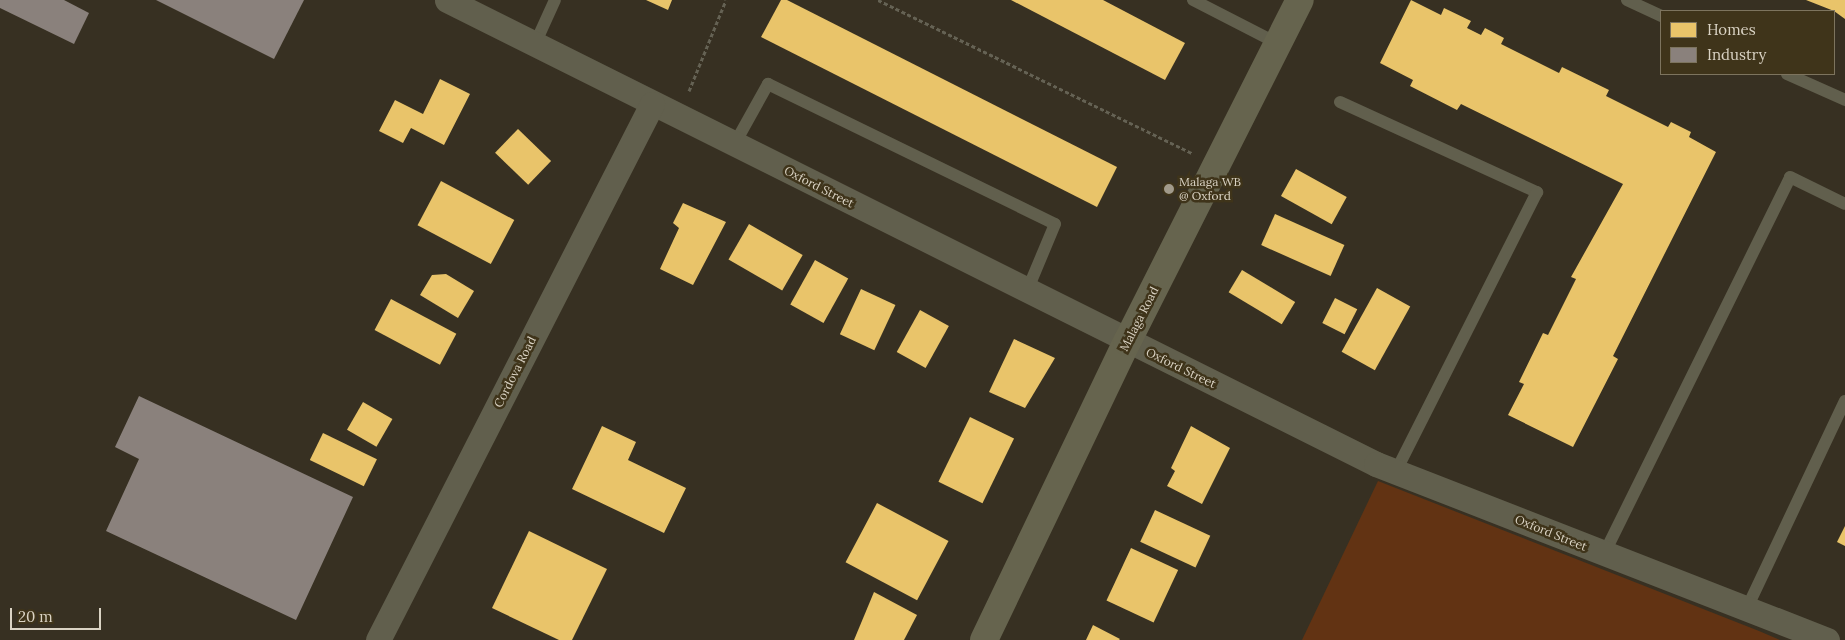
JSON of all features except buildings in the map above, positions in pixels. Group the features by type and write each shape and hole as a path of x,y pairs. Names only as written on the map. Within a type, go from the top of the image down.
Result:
{"street":[{"name":"Oxford Street","path":"447,0 1127,342 1396,472 1827,640"},
{"name":"Malaga Road","path":"984,640 1127,342 1300,0"},
{"name":"Cordova Road","path":"378,640 652,104"}],"lane":[{"path":"534,44 555,0"},
{"path":"1193,0 1278,44"},
{"path":"1627,0 1660,16"},
{"path":"1789,75 1845,100"},
{"path":"734,145 768,84 1054,224 1027,291"},
{"path":"1340,102 1537,192 1396,472"},
{"path":"1604,554 1790,177 1845,204"},
{"path":"1747,608 1845,401"}],"path":[{"path":"679,117 726,0"},
{"path":"878,0 1217,165"}],"shaded area":[{"path":"1378,481 1759,631 1780,640 1302,640"}],"place":[{"name":"Malaga WB @ Oxford","path":"1169,189"}]}
